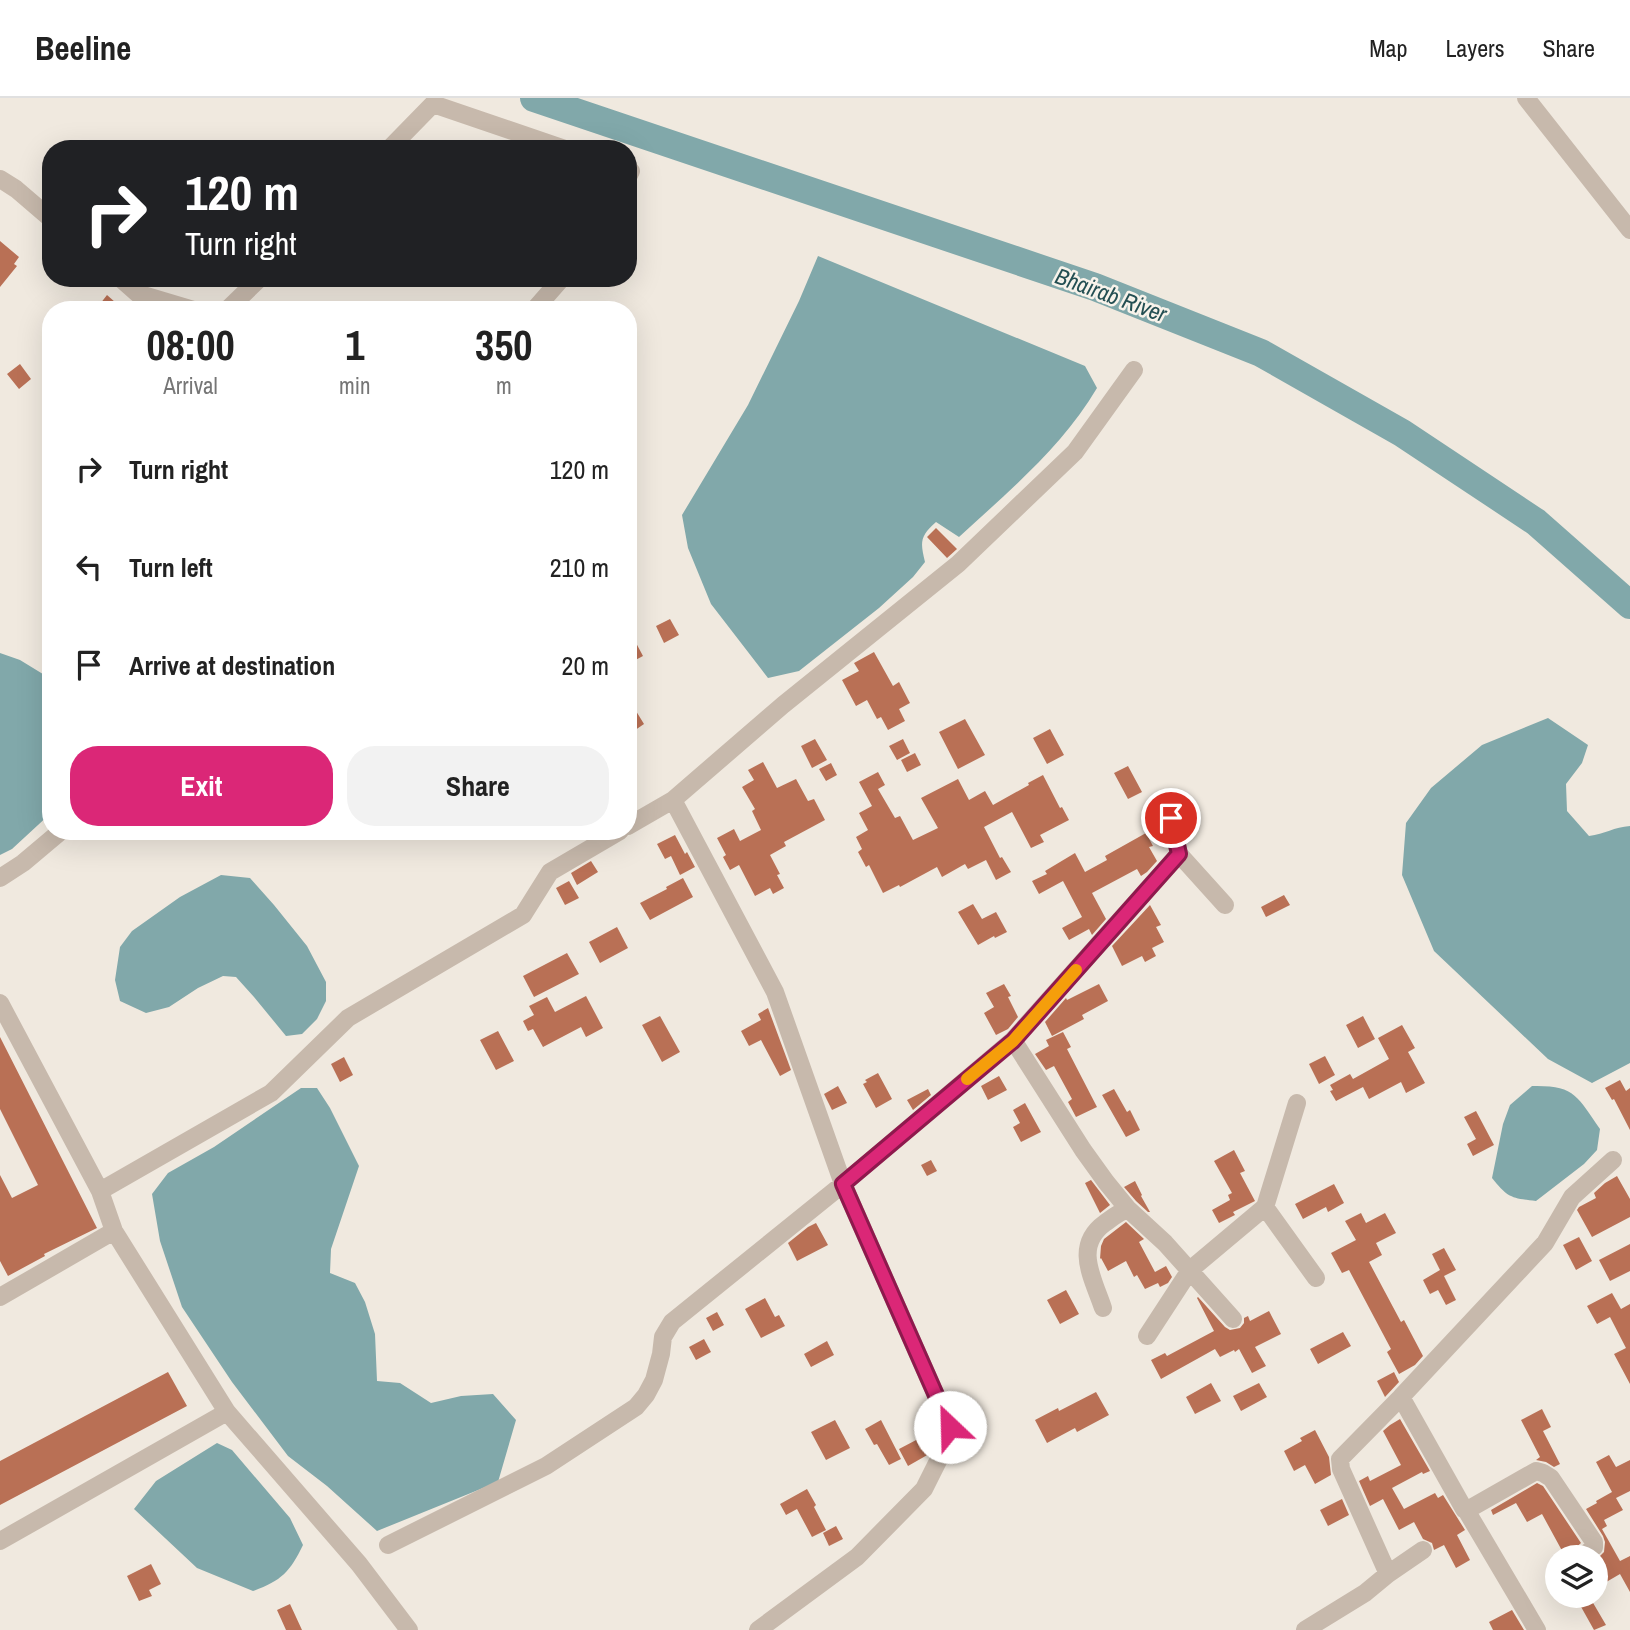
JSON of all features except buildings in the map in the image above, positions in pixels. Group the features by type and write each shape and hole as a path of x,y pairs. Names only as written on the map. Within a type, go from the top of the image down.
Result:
{"street":[{"path":"1526,98 1630,230"},
{"path":"398,140 433,104 539,140"},
{"path":"0,179 42,211"},
{"path":"130,287 137,293 164,301"},
{"path":"236,301 251,287"},
{"path":"542,301 554,287"},
{"path":"637,821 673,800 783,705 958,564 1075,452 1135,370"},
{"path":"673,800 775,992 843,1184 950,1427 950,1439 924,1489 857,1557 758,1630"},
{"path":"1171,818 1179,854 1224,905"},
{"path":"0,878 50,840"},
{"path":"100,1191 271,1093 348,1018 523,915 550,872 605,840"},
{"path":"388,1545 546,1466 636,1406 654,1380 663,1337 672,1322 754,1258 1013,1041 1179,854"},
{"path":"0,1003 100,1191 114,1231 227,1412 359,1564 409,1630"},
{"path":"1013,1041 1083,1150 1128,1209 1165,1242 1233,1319"},
{"path":"1147,1336 1190,1270 1265,1206 1297,1102"},
{"path":"1388,1574 1339,1463 1340,1459 1545,1243 1572,1197 1613,1160"},
{"path":"1265,1206 1316,1278"},
{"path":"1103,1308 1087,1260 1090,1238 1098,1228 1128,1209"},
{"path":"0,1297 114,1231"},
{"path":"1401,1397 1537,1630"},
{"path":"0,1541 227,1412"},
{"path":"1466,1510 1536,1471 1551,1478 1594,1545"},
{"path":"1305,1630 1365,1593 1423,1550"}],"water":[{"path":"818,256 1085,366 1097,388 1068,430 1051,449 959,537 936,522 931,527 923,540 925,562 913,577 879,608 799,671 768,678 711,604 688,548 682,515 748,405"},
{"path":"0,653 20,660 42,673 42,821 12,849 0,855"},
{"path":"1548,718 1588,745 1582,763 1566,784 1567,811 1589,836 1630,826 1630,1063 1592,1083 1548,1059 1434,951 1402,875 1406,823 1431,788 1482,745"},
{"path":"221,875 250,878 307,946 326,982 326,1001 317,1019 302,1034 286,1036 236,977 223,976 169,1007 146,1013 120,1001 115,980 120,947 132,931 180,897"},
{"path":"1532,1086 1558,1088 1574,1095 1600,1129 1597,1150 1584,1164 1536,1201 1511,1196 1492,1178 1503,1124 1510,1105"},
{"path":"301,1088 317,1088 359,1166 331,1249 330,1273 355,1283 365,1302 375,1334 377,1381 400,1383 431,1403 461,1396 493,1394 516,1420 498,1482 377,1531 327,1486 288,1456 232,1382 182,1307 160,1241 152,1194 168,1173 214,1147"},
{"path":"217,1443 232,1450 290,1518 303,1545 284,1574 253,1591 197,1568 134,1509 156,1481"}],"waterway":[{"name":"Bhairab River","path":"534,98 1095,287 1261,353 1402,433 1536,522 1630,605"}],"slow traffic":[{"path":"967,1079 1013,1041 1076,970"}],"route":[{"path":"950,1427 843,1184 1013,1041 1179,854 1171,818"}]}
